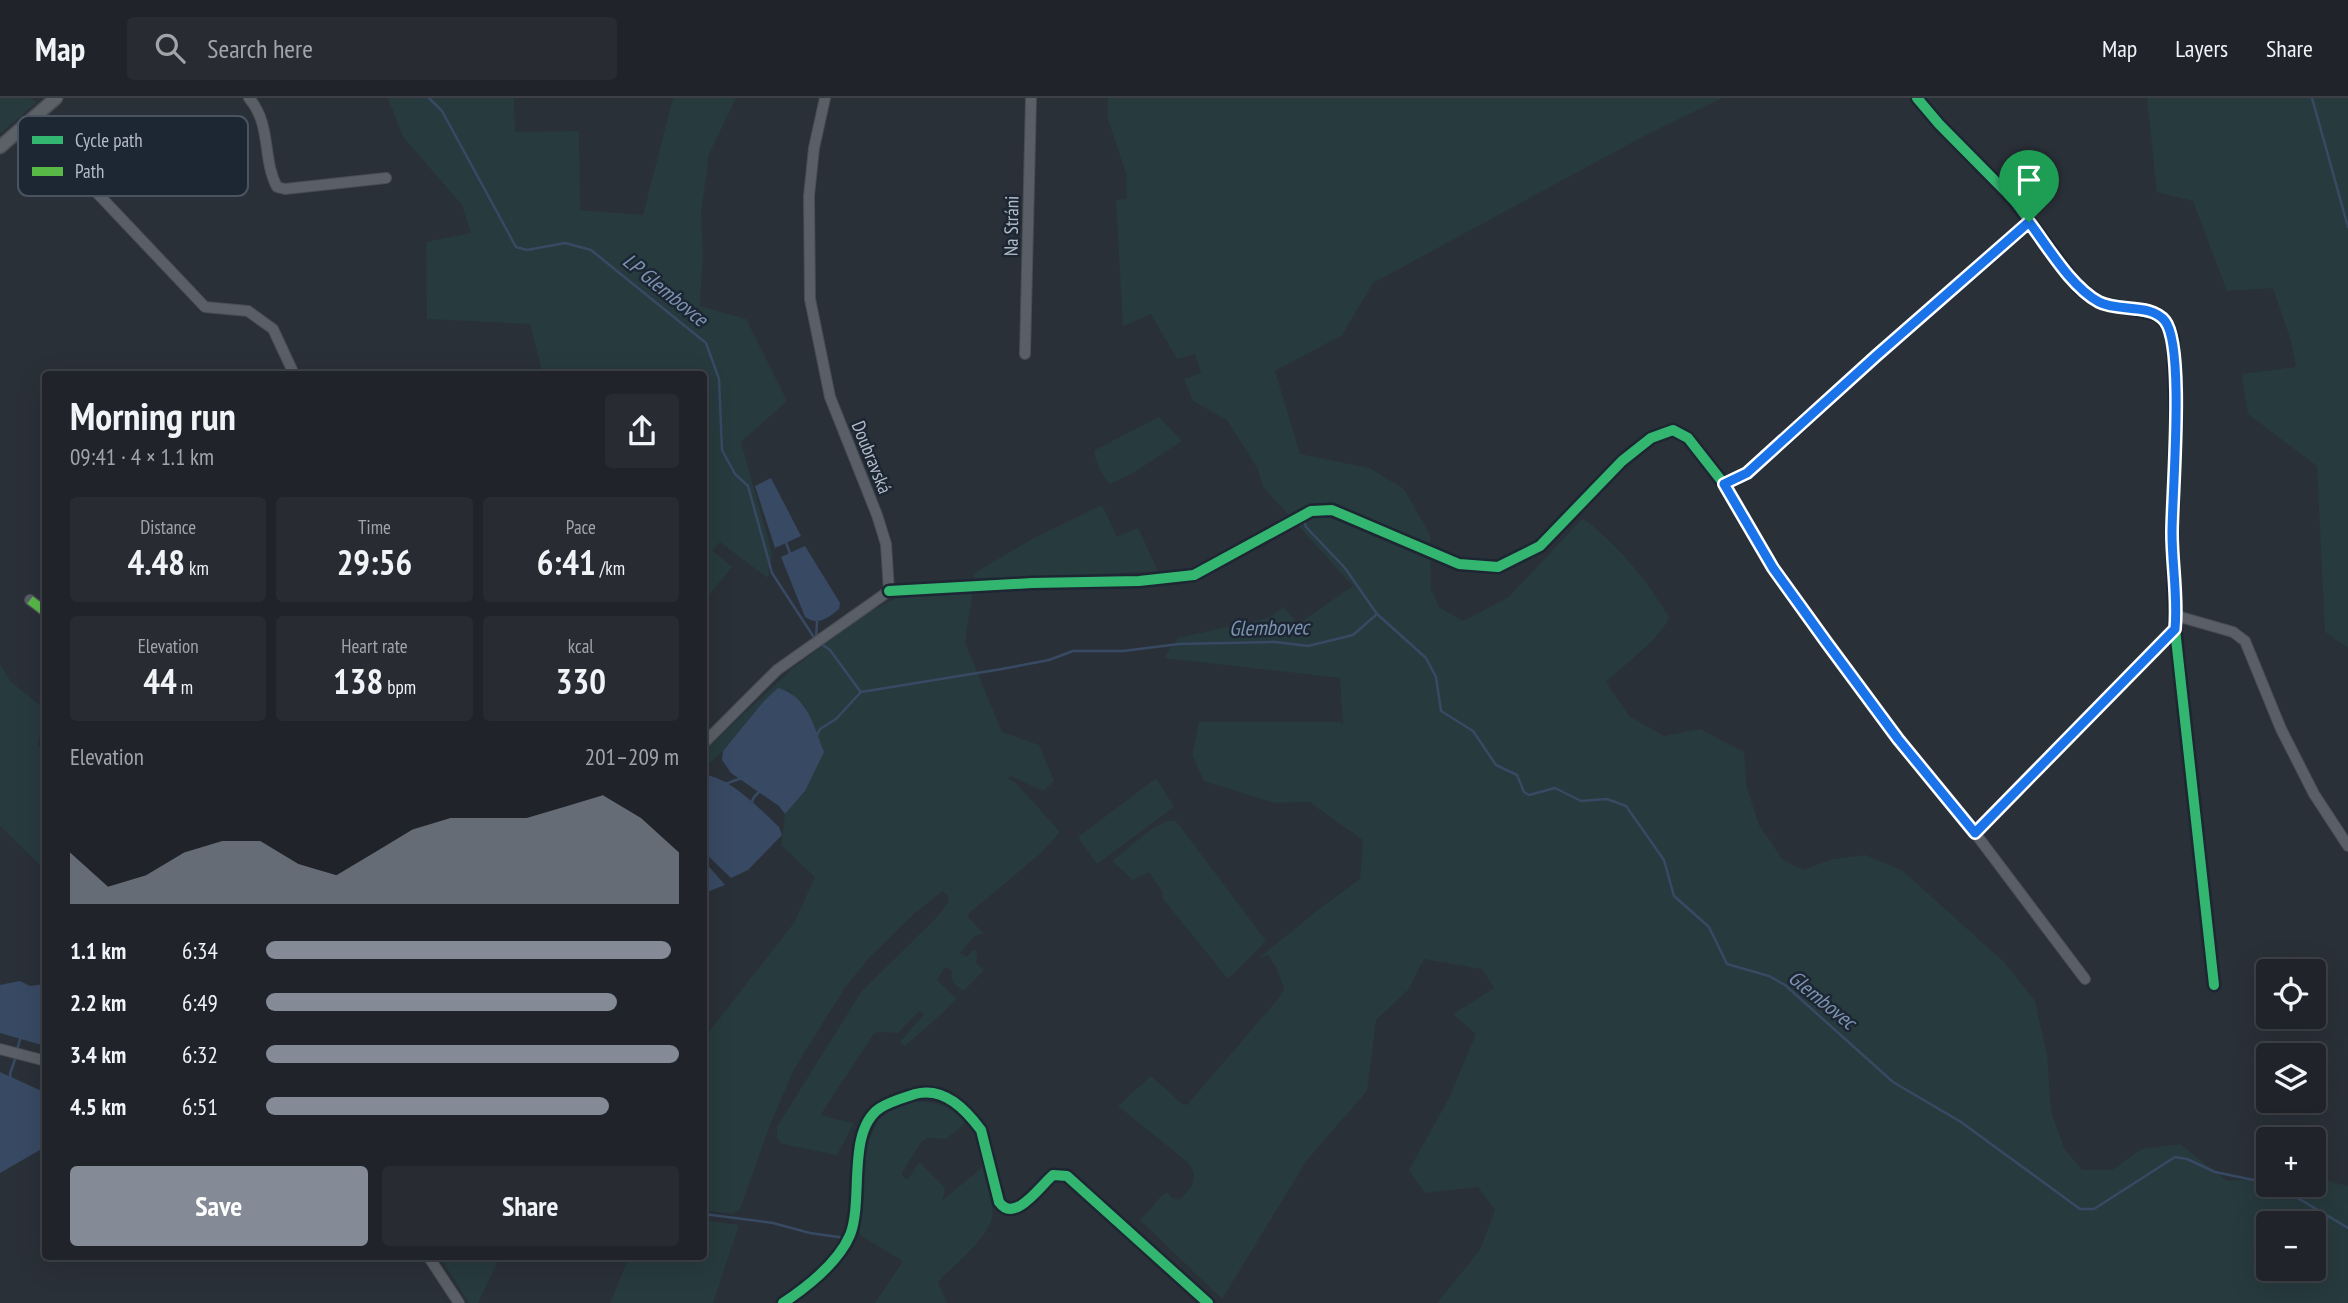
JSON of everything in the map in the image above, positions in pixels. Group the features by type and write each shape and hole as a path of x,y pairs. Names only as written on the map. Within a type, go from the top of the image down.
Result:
{"main road":[{"path":"34,116 51,99"},
{"path":"0,148 18,132"}],"street":[{"path":"249,98 266,131 273,178 277,187 285,189 386,178"},
{"name":"Doubravská","path":"825,98 814,148 809,196 810,299 831,397 886,544 889,591"},
{"name":"Na Stráni","path":"1026,354 1031,98"},
{"path":"1917,98 2014,200 2080,288 2101,303 2159,315 2169,328 2173,342 2176,422 2172,533 2175,629 2214,985"},
{"path":"100,196 205,307 248,311 273,329 293,371"},
{"path":"1724,484 1747,473 2029,222"},
{"path":"707,740 777,670 889,591 1032,583 1139,581 1194,575 1311,511 1332,510 1459,564 1498,567 1541,546 1622,461 1651,438 1673,430 1688,438 1724,484 1773,568 1811,622 1898,739 1975,833 2085,979"},
{"path":"30,600 42,609"},
{"path":"2176,616 2233,632 2245,641 2281,729 2314,794 2348,846"},
{"path":"1975,833 2175,629"},
{"path":"0,1049 42,1060"},
{"path":"783,1303 826,1266 844,1247 851,1232 860,1145 866,1125 878,1109 920,1093 936,1094 958,1104 981,1130 999,1202 1003,1208 1020,1207 1053,1175 1068,1176 1208,1303"},
{"path":"431,1260 459,1303"}],"green space":[{"path":"0,98 29,98 37,102 18,116 0,134"},
{"path":"388,98 514,98 515,132 579,131 580,210 643,215 673,98 736,98 709,154 701,213 703,254 700,306 746,319 787,401 741,442 772,554 768,578 720,542 712,550 732,567 707,597 707,371 542,371 530,324 427,319 426,242 471,233 462,205 403,137"},
{"path":"1108,98 1722,98 1644,136 1373,283 1342,335 1275,371 1300,454 1369,468 1404,489 1430,535 1431,589 1439,607 1463,621 1509,597 1582,519 1587,521 1632,565 1669,617 1660,632 1606,682 1629,716 1664,736 1700,729 1744,752 1747,788 1759,825 1782,859 1803,870 1832,859 1866,855 1903,871 2005,963 2035,1001 2047,1055 2051,1112 2064,1148 2082,1170 2112,1170 2142,1149 2180,1144 2227,1181 2256,1179 2256,1197 2326,1197 2326,1180 2348,1186 2348,1303 1437,1303 1480,1250 1495,1210 1478,1187 1425,1193 1409,1170 1449,1098 1476,1034 1453,1014 1494,988 1482,969 1424,959 1408,990 1376,1020 1367,1091 1307,1160 1222,1299 1139,1219 1167,1192 1172,1198 1179,1200 1184,1196 1193,1182 1193,1171 1186,1161 1118,1106 1151,1076 1181,1103 1187,1105 1284,989 1277,969 1268,955 1259,958 1360,879 1363,840 1309,802 1274,803 1204,781 1192,755 1199,722 1341,722 1343,726 1340,678 1164,658 1178,638 1268,618 1284,607 1298,624 1353,586 1263,487 1258,469 1227,420 1193,401 1184,379 1201,373 1195,354 1177,359 1151,314 1123,326 1116,200 1127,199 1126,173 1108,119"},
{"path":"2147,98 2348,98 2348,648 2325,632 2317,466 2248,414 2242,374 2296,367 2291,341 2273,288 2227,291 2193,201 2157,192"},
{"path":"1159,417 1182,441 1133,473 1110,484 1097,463 1095,450"},
{"path":"1102,505 1117,537 1138,528 1158,571 975,580 973,574 1032,539"},
{"path":"972,594 965,643 1002,732 1039,745 1054,781 1043,791 1011,776 1007,778 1016,783 1060,832 1041,853 969,913 968,917 984,934 976,935 960,953 967,957 973,950 977,952 976,963 984,970 963,991 952,980 952,970 945,967 937,980 956,998 905,1046 900,1042 924,1014 919,1011 898,1033 874,1034 821,1114 854,1123 837,1155 783,1144 777,1139 777,1127 861,992 935,919 949,901 943,891 915,913 869,958 846,986 794,1069 768,1130 740,1209 732,1214 707,1210 707,1034 794,923 815,877 781,845 785,814 805,791 806,707 788,690 763,702 707,766 707,748 792,669 866,613 899,597"},
{"path":"0,664 11,682 42,707 42,728 37,745 42,750 42,867 0,826"},
{"path":"1157,779 1174,807 1097,864 1078,837"},
{"path":"1168,821 1179,825 1266,941 1228,979 1163,899 1163,893 1149,872 1133,880 1112,861 1154,827"},
{"path":"916,1101 944,1106 955,1112 965,1123 946,1139 928,1138 922,1141 902,1173 904,1179 908,1179 919,1162 944,1187 942,1201 986,1164 992,1219 980,1240 938,1282 947,1303 875,1303 903,1261 861,1236 859,1232 866,1147 878,1120 891,1110"},
{"path":"707,1220 739,1225 713,1303 610,1303 628,1260 707,1260"},
{"path":"442,1260 499,1260 478,1303 469,1303"}],"water":[{"path":"771,478 801,536 775,548 755,486"},
{"path":"805,546 840,603 839,609 819,621 805,617 781,557"},
{"path":"778,688 788,692 803,705 824,752 805,791 785,814 779,806 731,773 722,760 723,751"},
{"path":"707,776 724,781 744,795 779,827 782,835 748,870 731,878 707,855"},
{"path":"707,864 725,885 707,892"},
{"path":"20,981 30,986 42,984 42,1045 0,1033 0,985"},
{"path":"0,1072 42,1091 42,1149 0,1173"}],"waterway":[{"name":"LP Glembovce","path":"429,98 442,111 516,247 527,250 565,243 591,250 706,343 719,379 722,450 735,474 748,486 772,573 815,639"},
{"path":"2312,98 2348,227"},
{"name":"LP Glembovce","path":"1303,518 1306,527 1345,568 1377,614"},
{"path":"786,543 791,556"},
{"name":"Glembovec","path":"817,735 820,729 836,719 861,692 1049,660 1073,651 1123,651 1179,644 1275,642 1308,646 1353,635 1377,614 1426,658 1436,677 1441,711 1473,731 1496,765 1517,775 1524,792 1529,795 1555,788 1581,801 1607,799 1626,806 1664,860 1674,896 1709,927 1727,964 1769,976 1785,985 1893,1082 1961,1122 2080,1209 2094,1209 2175,1157 2187,1159 2215,1172 2256,1181"},
{"path":"816,639 817,621"},
{"name":"LP Glembovce","path":"820,643 830,650 860,691"},
{"name":"Glembovec","path":"725,784 742,778"},
{"path":"751,804 761,790"},
{"name":"Glembovec","path":"17,1050 20,1039"},
{"name":"Glembovec","path":"11,1080 10,1074 16,1056"},
{"name":"Glembovec","path":"2296,1197 2348,1228"},
{"path":"707,1214 773,1223 810,1233 845,1238"}],"marked path":[{"path":"30,600 42,609"}],"cycle path":[{"path":"1917,98 2014,200 2079,288 2101,303 2159,315 2173,338 2176,422 2172,533 2175,629 2214,985"},
{"path":"889,591 1032,583 1139,581 1194,575 1311,511 1332,510 1459,564 1498,567 1540,546 1622,461 1651,438 1673,430 1688,438 1724,484 1747,473 2029,222"},
{"path":"783,1303 830,1265 850,1235 856,1204 859,1149 870,1119 888,1103 926,1092 935,1093 953,1102 981,1130 999,1202 1005,1208 1020,1206 1053,1175 1067,1176 1208,1303"}],"route":[{"path":"2029,222 2080,288 2101,303 2159,315 2173,338 2176,422 2172,533 2175,629 1975,833 1898,739 1773,568 1724,484 1747,473 2029,222"}]}
